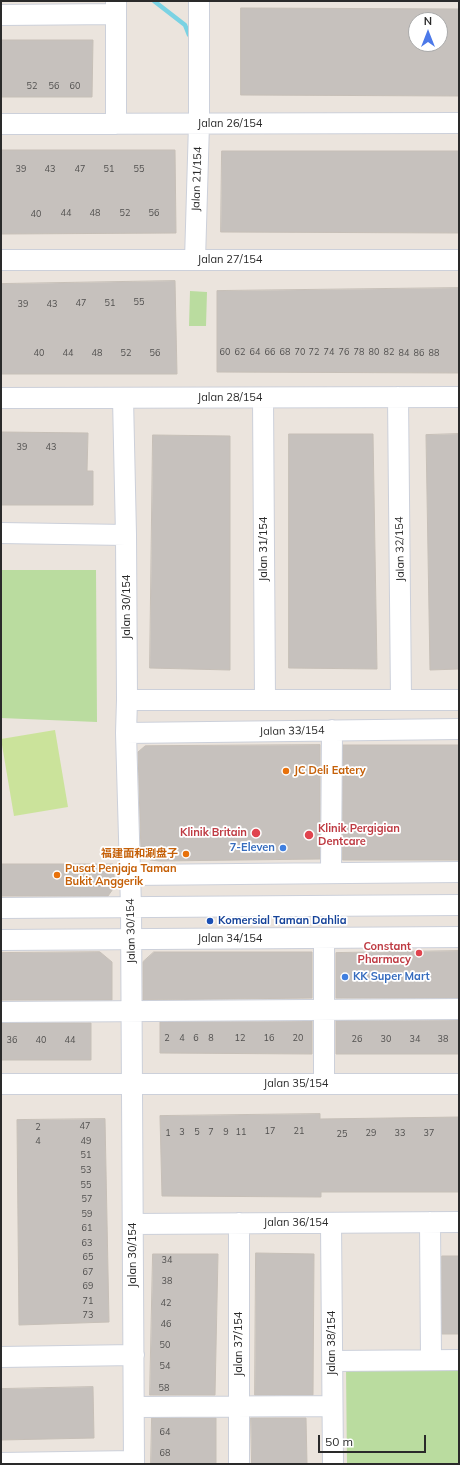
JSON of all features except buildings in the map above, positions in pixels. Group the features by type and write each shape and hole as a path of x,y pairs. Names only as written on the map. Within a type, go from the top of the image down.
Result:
{"street":[{"name":"Jalan 21/154","path":"195,260 199,124 199,1"},
{"path":"1,15 116,8 116,124"},
{"name":"Jalan 26/154","path":"1,124 459,124"},
{"name":"Jalan 27/154","path":"1,260 459,260"},
{"name":"Jalan 32/154","path":"398,397 401,700"},
{"name":"Jalan 28/154","path":"1,398 459,397"},
{"name":"Jalan 30/154","path":"123,398 126,535 126,732 132,939 134,1462"},
{"name":"Jalan 31/154","path":"263,398 265,700"},
{"path":"1,533 126,535"},
{"path":"127,700 459,700"},
{"name":"Jalan 33/154","path":"126,732 459,729"},
{"path":"330,872 332,730"},
{"path":"129,875 459,872"},
{"path":"1,908 459,905"},
{"name":"Jalan 34/154","path":"1,940 459,937"},
{"path":"324,938 324,1084"},
{"path":"1,1012 459,1009"},
{"name":"Jalan 35/154","path":"1,1084 459,1084"},
{"path":"430,1222 431,1360"},
{"name":"Jalan 36/154","path":"133,1224 459,1222"},
{"name":"Jalan 37/154","path":"239,1223 239,1464"},
{"name":"Jalan 38/154","path":"331,1223 333,1464"},
{"path":"1,1356 134,1355"},
{"path":"332,1361 459,1360"},
{"path":"134,1407 332,1406"},
{"path":"1,1463 134,1462"}],"green space":[{"path":"190,291 207,292 206,326 189,326"},
{"path":"1,570 96,570 97,722 1,718"},
{"path":"55,730 68,807 14,816 1,739"},
{"path":"459,1367 459,1464 347,1464 346,1368"}],"waterway":[{"path":"154,1 185,25 189,35"}],"place":[{"name":"JC Deli Eatery","path":"286,771"},
{"name":"Klinik Britain","path":"256,833"},
{"name":"Klinik Pergigian Dentcare","path":"309,835"},
{"name":"7-Eleven","path":"283,848"},
{"name":"福建面和涮盘子","path":"186,854"},
{"name":"Pusat Penjaja Taman Bukit Anggerik","path":"57,875"},
{"name":"Komersial Taman Dahlia","path":"210,921"},
{"name":"Constant Pharmacy","path":"419,953"},
{"name":"KK Super Mart","path":"345,977"}]}
